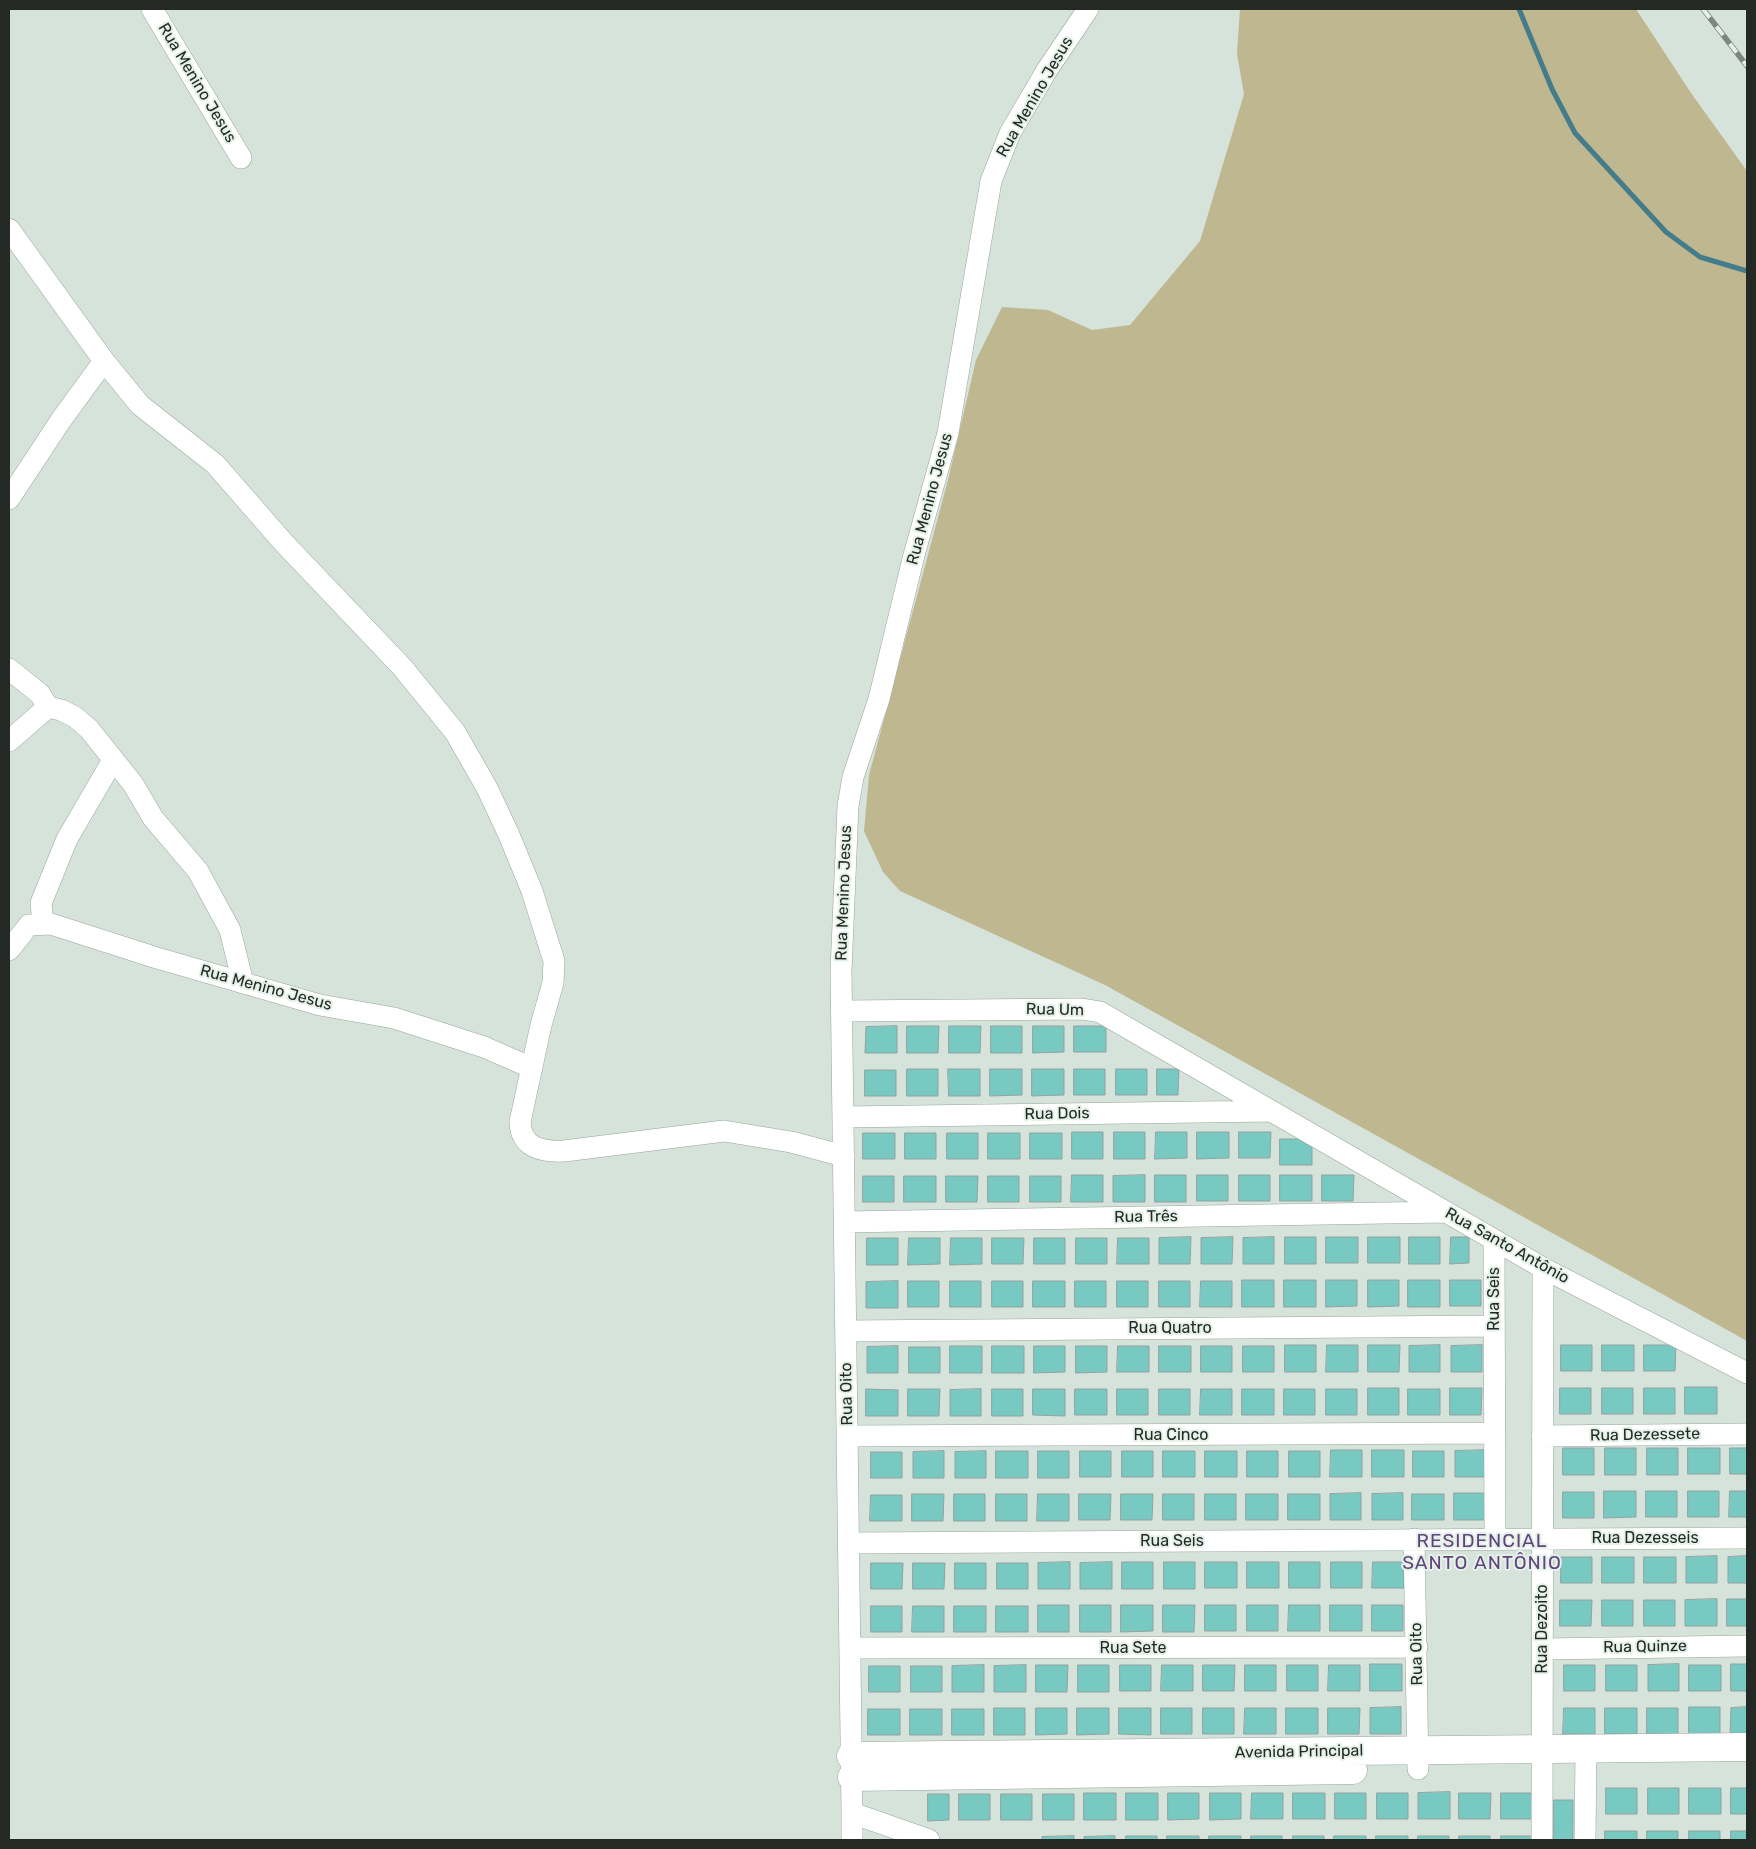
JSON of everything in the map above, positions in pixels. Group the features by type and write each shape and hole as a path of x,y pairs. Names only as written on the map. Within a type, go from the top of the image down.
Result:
{"street":[{"name":"Rua Menino Jesus","path":"152,9 241,158"},
{"name":"Rua Menino Jesus","path":"843,1011 841,930 848,806 853,777 879,699 926,508 944,448 991,181 1010,132 1047,70 1088,9"},
{"path":"9,229 104,360 140,405 215,464 283,542 402,667 455,732 487,788 509,835 552,950 555,970 520,1129 527,1142 545,1150 587,1150 724,1131 791,1142 844,1156"},
{"path":"9,499 61,420 104,360"},
{"path":"9,669 40,694 48,706 75,717 89,728 133,784 153,818 198,871 210,889 230,930 243,983"},
{"path":"9,741 48,706"},
{"path":"9,950 24,928 29,925 43,923 41,903 66,839 113,760"},
{"name":"Rua Menino Jesus","path":"43,923 320,1005 394,1018 484,1047 532,1068"},
{"name":"Rua Um","path":"843,1011 1082,1009 1100,1012 1271,1111"},
{"name":"Rua Oito","path":"843,1011 852,1840"},
{"name":"Rua Dois","path":"844,1117 1271,1111"},
{"name":"Rua Santo Antônio","path":"1271,1111 1543,1268 1747,1373"},
{"name":"Rua Três","path":"845,1222 1446,1212"},
{"name":"Rua Seis","path":"1494,1240 1495,1539"},
{"name":"Rua Dezoito","path":"1542,1840 1543,1268"},
{"name":"Rua Quatro","path":"846,1330 1494,1326"},
{"name":"Rua Cinco","path":"848,1436 1494,1433"},
{"name":"Rua Dezessete","path":"1542,1436 1747,1434"},
{"name":"Rua Dezesseis","path":"1542,1539 1747,1538"},
{"name":"Rua Seis","path":"849,1543 1542,1539"},
{"name":"Rua Oito","path":"1414,1540 1418,1760"},
{"name":"Rua Quinze","path":"1542,1649 1747,1646"},
{"name":"Rua Sete","path":"850,1648 1417,1647"},
{"name":"Avenida Principal","path":"852,1766 1542,1759 1586,1758 1747,1747"},
{"path":"1586,1758 1586,1840"},
{"name":"Avenida Principal","path":"1586,1758 1747,1765"},
{"path":"852,1813 929,1840"}],"shaded area":[{"path":"1240,9 1636,9 1691,93 1747,171 1747,1341 1105,985 900,891 883,872 864,831 869,775 948,480 976,360 1002,307 1048,310 1092,330 1130,325 1200,241 1244,94 1237,54"}],"building":[{"path":"897,1026 897,1053 865,1053 866,1027"},
{"path":"907,1026 939,1026 938,1053 907,1053"},
{"path":"949,1026 981,1026 980,1053 949,1053"},
{"path":"991,1026 1022,1026 1022,1053 991,1053"},
{"path":"1033,1026 1064,1026 1064,1052 1033,1053"},
{"path":"1074,1026 1106,1026 1106,1052 1074,1052"},
{"path":"907,1069 938,1069 938,1096 907,1096"},
{"path":"948,1069 980,1069 980,1096 949,1096"},
{"path":"990,1069 1022,1069 1022,1095 990,1096"},
{"path":"1032,1069 1064,1069 1064,1095 1032,1096"},
{"path":"1074,1069 1105,1069 1105,1095 1074,1095"},
{"path":"1116,1069 1147,1069 1147,1095 1116,1095"},
{"path":"1157,1069 1179,1069 1178,1095 1157,1095"},
{"path":"865,1070 896,1070 896,1096 865,1096"},
{"path":"1072,1132 1103,1132 1103,1159 1072,1159"},
{"path":"1114,1132 1145,1132 1145,1159 1114,1159"},
{"path":"1156,1132 1187,1132 1187,1158 1155,1159"},
{"path":"1197,1132 1229,1132 1229,1158 1197,1159"},
{"path":"1239,1132 1271,1132 1270,1158 1239,1158"},
{"path":"863,1133 895,1133 895,1159 863,1159"},
{"path":"905,1133 936,1133 936,1159 905,1159"},
{"path":"947,1133 978,1133 978,1159 947,1159"},
{"path":"988,1133 1020,1133 1020,1159 988,1159"},
{"path":"1030,1133 1062,1133 1062,1159 1030,1159"},
{"path":"1280,1139 1312,1139 1312,1165 1280,1165"},
{"path":"1072,1175 1103,1175 1103,1202 1071,1202"},
{"path":"1145,1175 1145,1202 1113,1202 1113,1176"},
{"path":"1155,1175 1186,1175 1186,1202 1155,1202"},
{"path":"1197,1175 1228,1175 1228,1201 1197,1201"},
{"path":"1239,1175 1270,1175 1270,1201 1239,1201"},
{"path":"1280,1175 1312,1175 1312,1201 1280,1201"},
{"path":"1322,1175 1354,1175 1353,1201 1322,1201"},
{"path":"863,1176 894,1176 894,1202 863,1202"},
{"path":"904,1176 936,1176 936,1202 904,1202"},
{"path":"946,1176 978,1176 977,1202 946,1202"},
{"path":"988,1176 1019,1176 1019,1202 988,1202"},
{"path":"1030,1176 1061,1176 1061,1202 1030,1202"},
{"path":"1191,1237 1190,1264 1159,1264 1159,1238"},
{"path":"1233,1237 1232,1264 1201,1264 1201,1238"},
{"path":"1274,1237 1274,1264 1243,1264 1243,1238"},
{"path":"1285,1237 1316,1237 1316,1264 1285,1264"},
{"path":"1326,1237 1358,1237 1358,1263 1326,1263"},
{"path":"1368,1237 1400,1237 1400,1263 1368,1263"},
{"path":"1409,1237 1440,1237 1440,1264 1409,1264"},
{"path":"1451,1237 1469,1237 1469,1263 1450,1264"},
{"path":"867,1238 898,1238 898,1265 867,1265"},
{"path":"909,1238 940,1238 940,1264 908,1265"},
{"path":"951,1238 982,1238 982,1264 950,1265"},
{"path":"992,1238 1024,1238 1023,1264 992,1264"},
{"path":"1034,1238 1065,1238 1065,1264 1034,1264"},
{"path":"1076,1238 1107,1238 1107,1264 1076,1264"},
{"path":"1118,1238 1149,1238 1149,1264 1117,1264"},
{"path":"1242,1280 1274,1280 1274,1307 1242,1307"},
{"path":"1284,1280 1316,1280 1316,1307 1284,1307"},
{"path":"1326,1280 1357,1280 1357,1306 1326,1307"},
{"path":"1368,1280 1399,1280 1399,1306 1368,1307"},
{"path":"1408,1280 1440,1280 1440,1307 1408,1307"},
{"path":"1450,1280 1481,1280 1481,1306 1450,1306"},
{"path":"898,1281 898,1308 866,1308 866,1282"},
{"path":"908,1281 939,1281 939,1307 908,1307"},
{"path":"950,1281 981,1281 981,1307 950,1307"},
{"path":"992,1281 1023,1281 1023,1307 992,1307"},
{"path":"1033,1281 1065,1281 1065,1307 1033,1307"},
{"path":"1075,1281 1106,1281 1106,1307 1075,1307"},
{"path":"1117,1281 1148,1281 1148,1307 1117,1307"},
{"path":"1159,1281 1190,1281 1190,1307 1159,1307"},
{"path":"1201,1281 1232,1281 1232,1307 1200,1307"},
{"path":"1285,1345 1316,1345 1316,1372 1285,1372"},
{"path":"1327,1345 1358,1345 1358,1372 1326,1372"},
{"path":"1368,1345 1400,1345 1399,1372 1368,1372"},
{"path":"1440,1345 1440,1372 1409,1372 1409,1346"},
{"path":"1482,1345 1482,1372 1451,1372 1451,1346"},
{"path":"1561,1345 1592,1345 1592,1371 1561,1371"},
{"path":"1602,1345 1634,1345 1634,1371 1602,1371"},
{"path":"1644,1345 1676,1345 1675,1371 1644,1371"},
{"path":"898,1346 898,1373 867,1373 867,1347"},
{"path":"950,1346 982,1346 982,1373 950,1373"},
{"path":"992,1346 1024,1346 1024,1373 992,1373"},
{"path":"1034,1346 1065,1346 1065,1372 1034,1373"},
{"path":"1076,1346 1107,1346 1107,1372 1076,1373"},
{"path":"1118,1346 1149,1346 1149,1372 1117,1372"},
{"path":"1159,1346 1191,1346 1191,1372 1159,1372"},
{"path":"1201,1346 1232,1346 1232,1372 1201,1372"},
{"path":"1243,1346 1274,1346 1274,1372 1243,1372"},
{"path":"909,1347 940,1347 940,1373 909,1373"},
{"path":"1685,1387 1717,1387 1717,1414 1685,1414"},
{"path":"1368,1388 1399,1388 1399,1415 1368,1415"},
{"path":"1450,1388 1482,1388 1481,1415 1450,1415"},
{"path":"1560,1388 1591,1388 1591,1414 1560,1414"},
{"path":"1602,1388 1633,1388 1633,1414 1602,1414"},
{"path":"1644,1388 1675,1388 1675,1414 1644,1414"},
{"path":"866,1389 898,1390 898,1416 866,1416"},
{"path":"908,1389 940,1389 939,1416 908,1416"},
{"path":"981,1389 981,1416 950,1416 950,1390"},
{"path":"992,1389 1023,1389 1023,1416 992,1416"},
{"path":"1033,1389 1065,1389 1065,1416 1033,1415"},
{"path":"1075,1389 1107,1389 1107,1415 1075,1415"},
{"path":"1117,1389 1148,1389 1148,1415 1117,1415"},
{"path":"1159,1389 1190,1389 1190,1415 1159,1415"},
{"path":"1201,1389 1232,1389 1232,1415 1200,1415"},
{"path":"1242,1389 1274,1389 1274,1415 1242,1415"},
{"path":"1284,1389 1315,1389 1315,1415 1284,1415"},
{"path":"1326,1389 1357,1389 1357,1415 1326,1415"},
{"path":"1408,1389 1440,1389 1440,1415 1408,1415"},
{"path":"1563,1448 1594,1448 1594,1475 1563,1475"},
{"path":"1605,1448 1636,1448 1636,1475 1605,1475"},
{"path":"1647,1448 1678,1448 1678,1475 1647,1475"},
{"path":"1688,1448 1720,1448 1720,1474 1688,1474"},
{"path":"1730,1448 1747,1448 1747,1474 1730,1474"},
{"path":"1331,1450 1362,1450 1362,1477 1330,1477"},
{"path":"1372,1450 1404,1450 1404,1477 1372,1477"},
{"path":"1486,1450 1486,1477 1455,1477 1455,1451"},
{"path":"944,1451 944,1478 913,1478 913,1452"},
{"path":"986,1451 986,1478 955,1478 955,1452"},
{"path":"996,1451 1028,1451 1028,1478 996,1478"},
{"path":"1038,1451 1069,1451 1069,1478 1038,1478"},
{"path":"1080,1451 1111,1451 1111,1477 1080,1477"},
{"path":"1122,1451 1153,1451 1153,1477 1122,1477"},
{"path":"1163,1451 1195,1451 1195,1477 1163,1477"},
{"path":"1205,1451 1237,1451 1237,1477 1205,1477"},
{"path":"1247,1451 1278,1451 1278,1477 1247,1477"},
{"path":"1289,1451 1320,1451 1320,1477 1289,1477"},
{"path":"1413,1451 1444,1451 1444,1477 1413,1477"},
{"path":"871,1452 902,1452 902,1478 871,1478"},
{"path":"1604,1491 1636,1491 1636,1517 1604,1518"},
{"path":"1646,1491 1677,1491 1677,1517 1646,1517"},
{"path":"1688,1491 1719,1491 1719,1517 1688,1517"},
{"path":"1730,1491 1747,1491 1747,1517 1729,1517"},
{"path":"1563,1492 1594,1492 1594,1518 1563,1518"},
{"path":"1361,1493 1361,1520 1330,1520 1330,1494"},
{"path":"1403,1493 1403,1520 1372,1520 1372,1494"},
{"path":"1454,1493 1485,1493 1485,1520 1454,1520"},
{"path":"912,1494 944,1494 943,1521 912,1521"},
{"path":"954,1494 985,1494 985,1521 954,1521"},
{"path":"996,1494 1027,1494 1027,1521 996,1521"},
{"path":"1038,1494 1069,1494 1069,1521 1037,1521"},
{"path":"1079,1494 1111,1494 1110,1520 1079,1520"},
{"path":"1121,1494 1153,1494 1152,1520 1121,1520"},
{"path":"1163,1494 1194,1494 1194,1520 1163,1520"},
{"path":"1205,1494 1236,1494 1236,1520 1205,1520"},
{"path":"1246,1494 1278,1494 1278,1520 1246,1520"},
{"path":"1288,1494 1320,1494 1320,1520 1288,1520"},
{"path":"1412,1494 1444,1494 1444,1520 1412,1520"},
{"path":"871,1495 902,1495 902,1521 870,1521"},
{"path":"1717,1556 1717,1583 1686,1583 1686,1557"},
{"path":"1747,1556 1747,1583 1728,1583 1728,1557"},
{"path":"1561,1557 1592,1557 1592,1583 1561,1583"},
{"path":"1602,1557 1634,1557 1634,1583 1602,1583"},
{"path":"1644,1557 1676,1557 1676,1583 1644,1583"},
{"path":"1070,1562 1070,1589 1038,1589 1038,1563"},
{"path":"1112,1562 1112,1589 1080,1589 1080,1563"},
{"path":"1122,1562 1153,1562 1153,1589 1122,1589"},
{"path":"1164,1562 1195,1562 1195,1589 1164,1589"},
{"path":"1205,1562 1237,1562 1237,1588 1205,1588"},
{"path":"1247,1562 1279,1562 1279,1588 1247,1588"},
{"path":"1289,1562 1320,1562 1320,1588 1289,1588"},
{"path":"1331,1562 1362,1562 1362,1588 1331,1588"},
{"path":"1373,1562 1404,1562 1404,1588 1372,1588"},
{"path":"871,1563 903,1563 902,1589 871,1589"},
{"path":"913,1563 945,1563 944,1589 913,1589"},
{"path":"955,1563 986,1563 986,1589 955,1589"},
{"path":"997,1563 1028,1563 1028,1589 997,1589"},
{"path":"1717,1599 1717,1626 1685,1626 1685,1600"},
{"path":"1727,1599 1747,1599 1747,1626 1727,1626"},
{"path":"1560,1600 1592,1600 1591,1626 1560,1626"},
{"path":"1602,1600 1633,1600 1633,1626 1602,1626"},
{"path":"1644,1600 1675,1600 1675,1626 1644,1626"},
{"path":"1038,1605 1069,1605 1069,1632 1038,1632"},
{"path":"1080,1605 1111,1605 1111,1632 1080,1632"},
{"path":"1121,1605 1153,1605 1153,1631 1121,1632"},
{"path":"1163,1605 1195,1605 1194,1632 1163,1632"},
{"path":"1205,1605 1236,1605 1236,1631 1205,1631"},
{"path":"1247,1605 1278,1605 1278,1631 1247,1631"},
{"path":"1289,1605 1320,1605 1320,1631 1288,1631"},
{"path":"1330,1605 1362,1605 1362,1631 1330,1631"},
{"path":"1372,1605 1403,1605 1403,1631 1372,1631"},
{"path":"871,1606 902,1606 902,1632 871,1632"},
{"path":"913,1606 944,1606 944,1632 912,1632"},
{"path":"954,1606 986,1606 986,1632 954,1632"},
{"path":"996,1606 1028,1606 1028,1632 996,1632"},
{"path":"1370,1664 1402,1664 1402,1691 1370,1691"},
{"path":"1679,1664 1679,1691 1648,1691 1648,1665"},
{"path":"1731,1664 1747,1664 1747,1691 1731,1691"},
{"path":"984,1665 984,1692 952,1692 952,1666"},
{"path":"1026,1665 1026,1692 994,1692 994,1666"},
{"path":"1036,1665 1068,1665 1067,1692 1036,1692"},
{"path":"1078,1665 1109,1665 1109,1692 1078,1692"},
{"path":"1120,1665 1151,1665 1151,1691 1120,1691"},
{"path":"1162,1665 1193,1665 1193,1691 1161,1691"},
{"path":"1203,1665 1235,1665 1234,1691 1203,1691"},
{"path":"1245,1665 1276,1665 1276,1691 1245,1691"},
{"path":"1287,1665 1318,1665 1318,1691 1287,1691"},
{"path":"1329,1665 1360,1665 1360,1691 1328,1691"},
{"path":"1564,1665 1595,1665 1595,1691 1564,1691"},
{"path":"1606,1665 1637,1665 1637,1691 1606,1691"},
{"path":"1689,1665 1721,1665 1721,1691 1689,1691"},
{"path":"869,1666 900,1666 900,1692 869,1692"},
{"path":"911,1666 942,1666 942,1692 911,1692"},
{"path":"1401,1707 1401,1734 1370,1734 1370,1708"},
{"path":"1689,1707 1720,1707 1720,1734 1689,1734"},
{"path":"1747,1707 1747,1734 1730,1734 1731,1708"},
{"path":"994,1708 1025,1708 1025,1735 994,1735"},
{"path":"1036,1708 1067,1708 1067,1734 1036,1735"},
{"path":"1077,1708 1109,1708 1109,1734 1077,1735"},
{"path":"1119,1708 1151,1708 1151,1735 1119,1734"},
{"path":"1161,1708 1192,1708 1192,1734 1161,1734"},
{"path":"1203,1708 1234,1708 1234,1734 1203,1734"},
{"path":"1245,1708 1276,1708 1276,1734 1244,1734"},
{"path":"1286,1708 1318,1708 1318,1734 1286,1734"},
{"path":"1328,1708 1360,1708 1359,1734 1328,1734"},
{"path":"1564,1708 1595,1708 1595,1734 1563,1734"},
{"path":"1605,1708 1637,1708 1637,1734 1605,1734"},
{"path":"1647,1708 1678,1708 1678,1734 1647,1734"},
{"path":"868,1709 900,1709 900,1735 868,1735"},
{"path":"910,1709 942,1709 942,1735 910,1735"},
{"path":"952,1709 984,1709 984,1735 952,1735"},
{"path":"1606,1788 1637,1788 1637,1814 1606,1814"},
{"path":"1648,1788 1679,1788 1679,1814 1648,1814"},
{"path":"1689,1788 1721,1788 1721,1814 1689,1814"},
{"path":"1731,1788 1747,1788 1747,1814 1731,1814"},
{"path":"1450,1792 1450,1819 1418,1819 1418,1793"},
{"path":"1084,1793 1116,1793 1116,1820 1084,1820"},
{"path":"1126,1793 1158,1793 1158,1820 1126,1820"},
{"path":"1168,1793 1199,1793 1199,1819 1168,1820"},
{"path":"1210,1793 1241,1793 1241,1819 1210,1820"},
{"path":"1252,1793 1283,1793 1283,1819 1251,1819"},
{"path":"1293,1793 1325,1793 1325,1819 1293,1819"},
{"path":"1335,1793 1366,1793 1366,1819 1335,1819"},
{"path":"1377,1793 1408,1793 1408,1819 1377,1819"},
{"path":"1459,1793 1491,1793 1490,1819 1459,1819"},
{"path":"1501,1793 1533,1793 1532,1819 1501,1819"},
{"path":"928,1794 949,1794 949,1820 928,1821"},
{"path":"959,1794 990,1794 990,1820 959,1820"},
{"path":"1001,1794 1032,1794 1032,1820 1001,1820"},
{"path":"1043,1794 1074,1794 1074,1820 1043,1820"},
{"path":"1554,1800 1573,1800 1573,1840 1554,1840"},
{"path":"1605,1831 1637,1831 1637,1840 1605,1840"},
{"path":"1647,1831 1678,1831 1678,1840 1647,1840"},
{"path":"1689,1831 1720,1831 1720,1840 1689,1840"},
{"path":"1731,1831 1747,1831 1747,1840 1731,1840"},
{"path":"1074,1836 1074,1840 1042,1840 1042,1837"},
{"path":"1115,1836 1115,1840 1084,1840 1084,1837"},
{"path":"1126,1836 1157,1836 1157,1840 1126,1840"},
{"path":"1167,1836 1199,1836 1199,1840 1167,1840"},
{"path":"1209,1836 1241,1836 1241,1840 1209,1840"},
{"path":"1251,1836 1282,1836 1282,1840 1251,1840"},
{"path":"1293,1836 1324,1836 1324,1840 1293,1840"},
{"path":"1334,1836 1366,1836 1366,1840 1334,1840"},
{"path":"1376,1836 1408,1836 1408,1840 1376,1840"},
{"path":"1418,1836 1449,1836 1449,1840 1418,1840"},
{"path":"1459,1836 1490,1836 1490,1840 1459,1840"},
{"path":"1501,1836 1532,1836 1532,1840 1501,1840"}],"waterway":[{"path":"1519,9 1552,89 1575,133 1666,232 1700,257 1747,271"}],"railway":[{"path":"1703,9 1747,66"}],"district":[{"name":"RESIDENCIAL SANTO ANTÔNIO","path":"1482,1553"}]}
